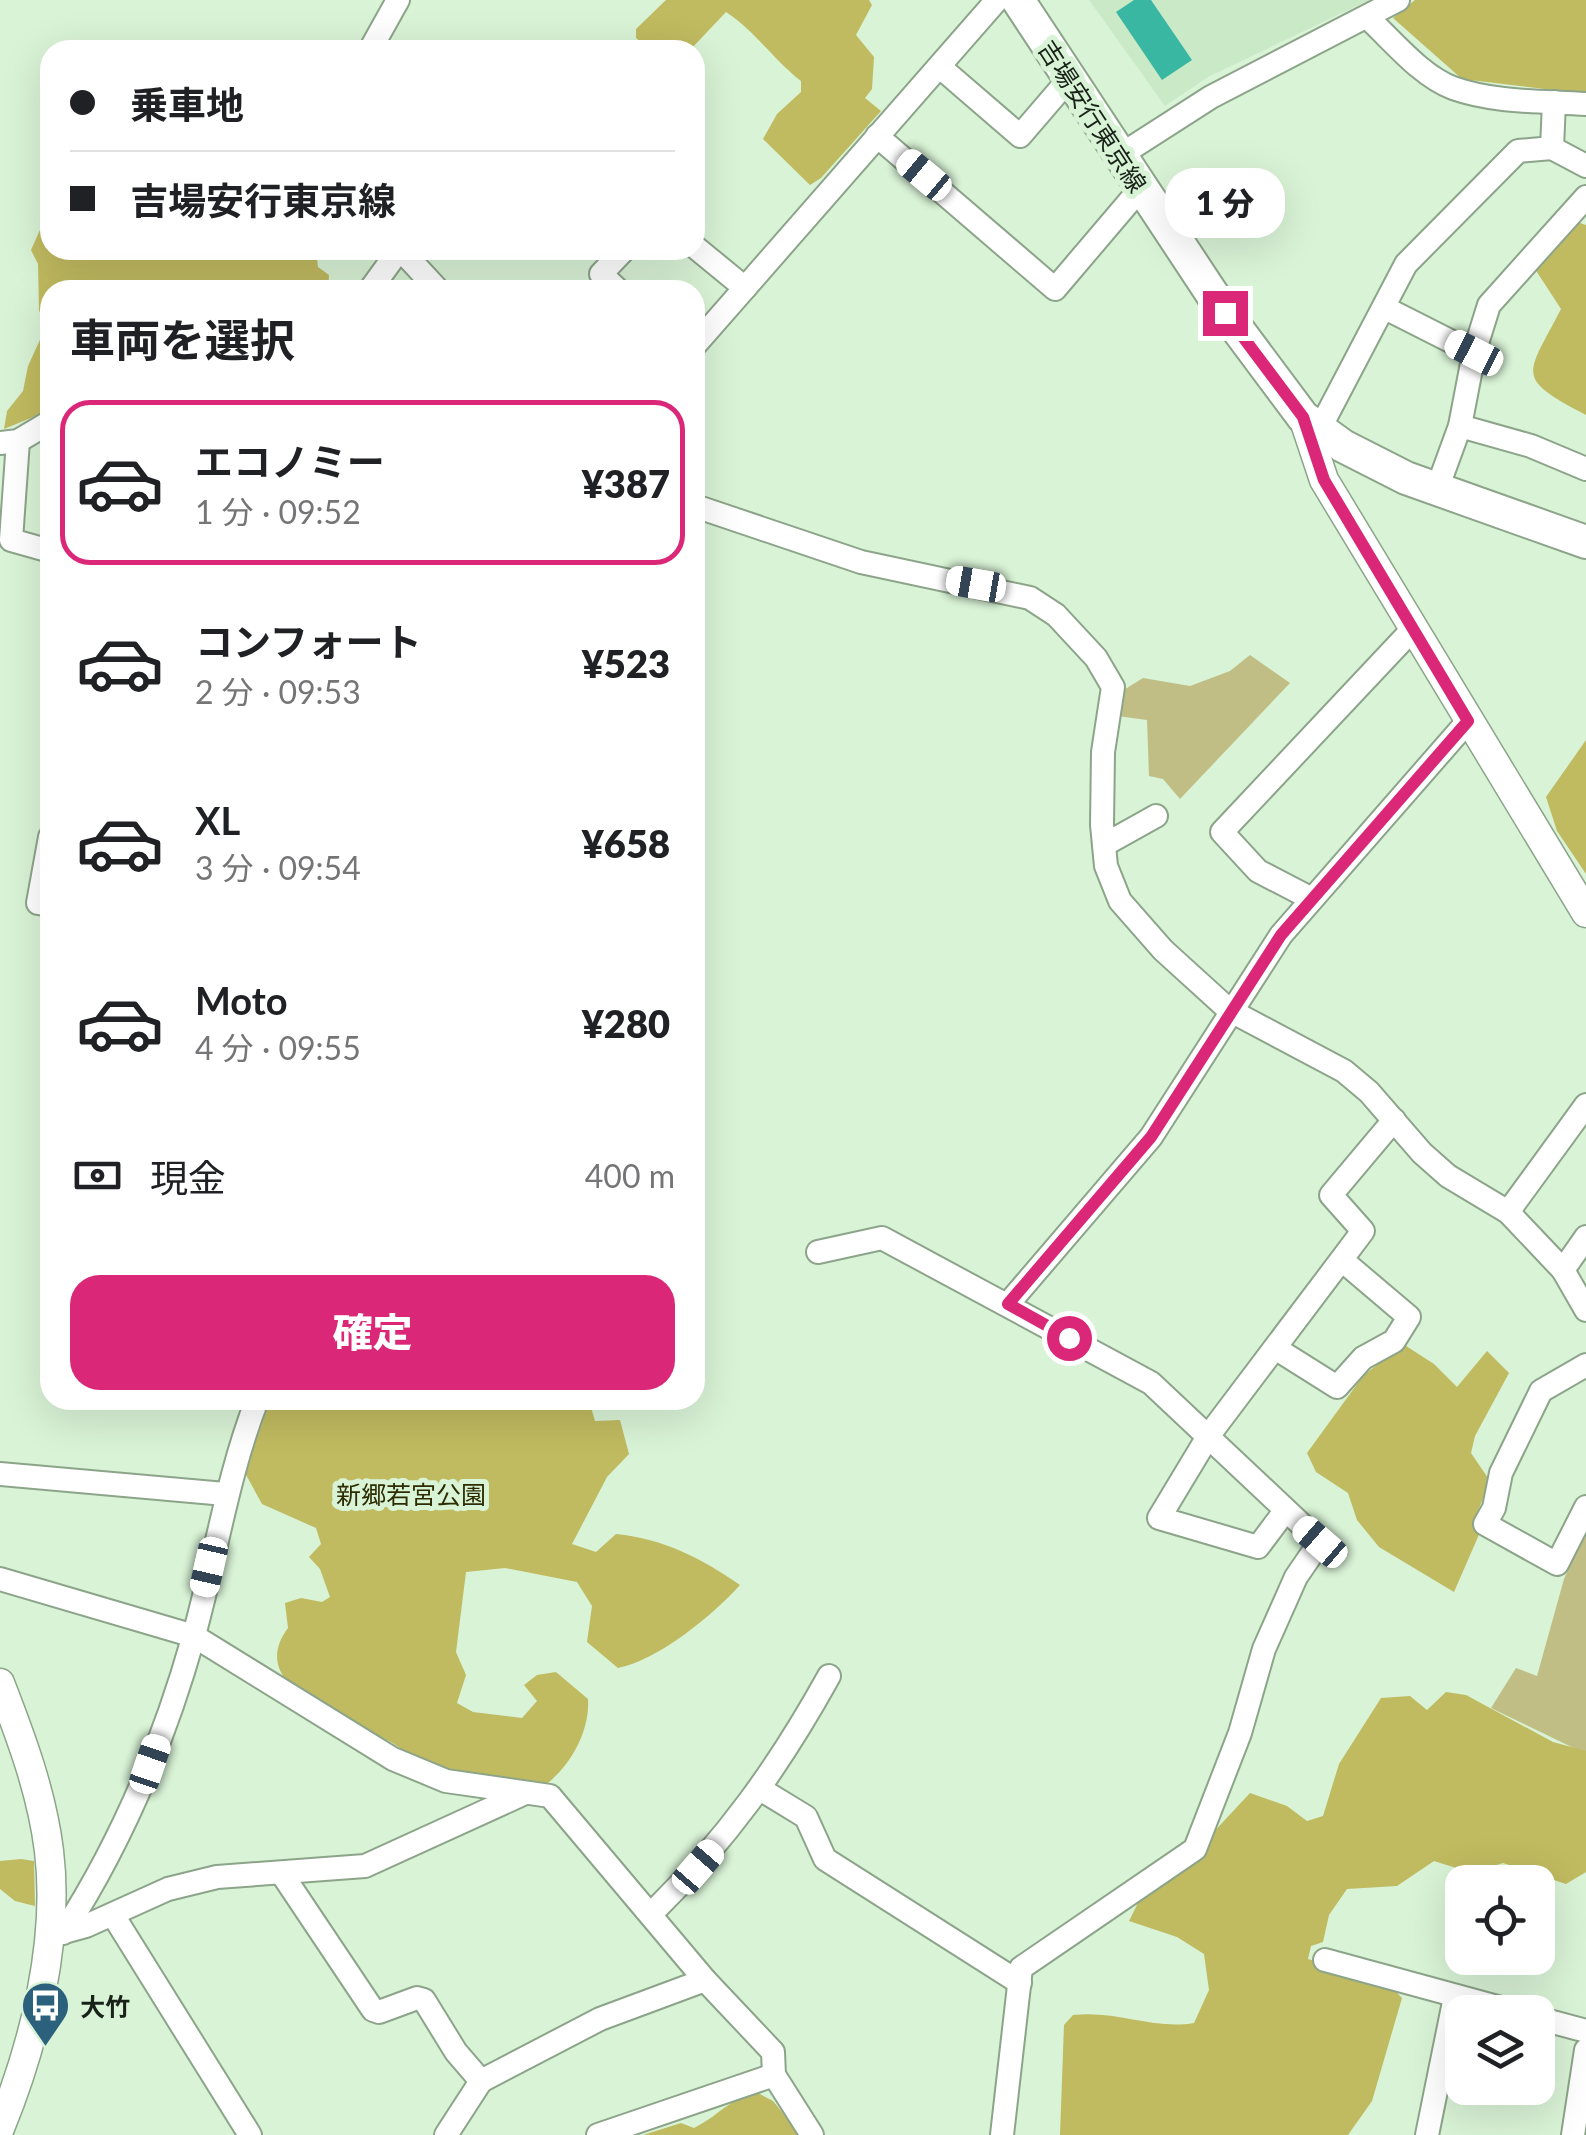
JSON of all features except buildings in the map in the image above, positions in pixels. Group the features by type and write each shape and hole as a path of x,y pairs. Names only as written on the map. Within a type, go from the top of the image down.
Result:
{"main road":[{"name":"吉場安行東京線","path":"1018,0 1140,189 1274,383 1311,423 1378,464 1586,542"}],"street":[{"path":"376,40 398,0"},
{"path":"705,334 997,0"},
{"path":"1119,156 1211,97 1398,0"},
{"path":"1368,18 1450,88 1495,98 1586,104"},
{"path":"940,67 1020,136 1069,79"},
{"path":"1552,148 1554,102"},
{"path":"877,136 1055,289 1140,189"},
{"path":"1586,166 1552,148 1518,151 1406,264 1385,308 1311,423 1324,480 1586,913"},
{"path":"1437,489 1460,426 1474,353 1489,305 1586,196"},
{"path":"705,254 745,288"},
{"path":"410,260 428,280"},
{"path":"607,280 601,274 614,260"},
{"path":"1385,308 1474,353"},
{"path":"1460,426 1531,446 1586,469"},
{"path":"40,427 9,442 11,540 40,548"},
{"path":"705,509 861,562 1030,598 1056,615 1096,658 1113,687 1103,752 1104,845 1106,866 1120,901 1163,950 1229,1010 1327,1059 1368,1092 1448,1176 1508,1212 1563,1270 1586,1310"},
{"path":"1312,898 1258,871 1222,832 1412,630"},
{"path":"1008,1304 1151,1137 1229,1010 1312,898 1468,721"},
{"path":"1104,845 1156,816"},
{"path":"1508,1212 1586,1104"},
{"path":"1285,1511 1258,1547 1160,1518 1209,1434 1343,1261 1362,1227 1332,1195 1394,1120"},
{"path":"1563,1270 1586,1237"},
{"path":"818,1252 882,1238 1151,1384 1209,1434 1320,1542 1296,1577 1264,1649 1240,1733 1196,1848 1021,1968 1002,2135"},
{"path":"1274,1348 1337,1387 1363,1358 1394,1342 1409,1317 1343,1261"},
{"path":"1586,1365 1540,1391 1501,1473 1494,1508 1485,1524 1557,1564 1586,1507"},
{"path":"0,2128 56,1934 109,1858 140,1797 194,1636 224,1494 253,1410"},
{"path":"0,1474 224,1494"},
{"path":"0,1579 194,1636 393,1759 446,1780 550,1796 706,1980 773,2052 774,2075 812,2135"},
{"path":"652,1913 698,1867 784,1757 828,1676"},
{"path":"1,1686 44,1823 56,1934"},
{"path":"760,1789 806,1817 825,1859 1020,1983"},
{"path":"56,1934 113,1915 168,1889 201,1881 365,1866 526,1793"},
{"path":"282,1874 373,2010 424,2000 456,2052 482,2081"},
{"path":"113,1915 250,2135"},
{"path":"1325,1960 1450,1995"},
{"path":"446,2135 482,2081 600,2019 706,1980"},
{"path":"1555,2022 1586,2030"},
{"path":"1426,2135 1445,2041"},
{"path":"1573,2135 1586,2050"},
{"path":"598,2135 774,2075"}],"shaded area":[{"path":"1089,0 1369,0 1208,77 1165,106"},
{"path":"1250,655 1290,683 1180,799 1163,779 1149,776 1147,720 1117,716 1122,691 1143,678 1190,686 1230,671"},
{"path":"1586,1527 1586,1754 1491,1708 1516,1668 1537,1676 1564,1579"}],"green space":[{"path":"666,0 869,0 872,5 856,35 874,57 872,89 865,98 881,111 821,178 810,185 763,139 777,114 801,92 801,81 746,28 726,12 699,40 638,40 636,29"},
{"path":"1415,0 1586,0 1586,94 1462,79 1393,18"},
{"path":"1577,222 1586,225 1586,415 1547,392 1533,373 1540,349 1561,309 1535,269"},
{"path":"40,230 40,260 317,260 329,280 40,280 40,312 38,264 31,250"},
{"path":"40,340 40,414 4,429 7,411 23,391 28,366"},
{"path":"1586,740 1586,874 1557,831 1546,797"},
{"path":"1403,1344 1434,1364 1457,1387 1487,1351 1509,1373 1475,1436 1471,1453 1490,1481 1473,1523 1481,1530 1454,1592 1379,1547 1357,1520 1348,1493 1316,1472 1307,1453 1363,1376"},
{"name":"新郷若宮公園","path":"267,1410 592,1410 595,1421 620,1420 629,1454 607,1477 572,1544 596,1552 616,1534 650,1540 696,1558 740,1585 684,1635 650,1656 618,1668 587,1642 592,1606 577,1582 505,1568 466,1572 456,1652 466,1675 457,1703 473,1712 522,1718 537,1701 524,1685 537,1675 556,1672 588,1699 582,1736 570,1759 544,1786 471,1776 418,1760 389,1741 328,1712 290,1685 279,1668 278,1649 288,1628 285,1603 301,1598 322,1602 330,1597 320,1569 309,1557 321,1544 316,1528 262,1504 245,1473"},
{"path":"1446,1692 1466,1695 1553,1742 1586,1751 1586,1872 1566,1884 1555,1880 1555,1865 1447,1865 1434,1861 1397,1886 1347,1889 1329,1915 1323,1942 1311,1946 1308,1959 1387,1982 1402,1998 1372,2101 1348,2135 1060,2135 1064,2025 1073,2015 1194,2023 1209,1990 1204,1954 1177,1937 1129,1921 1138,1903 1167,1882 1250,1793 1287,1806 1307,1821 1323,1816 1339,1764 1381,1698 1410,1696 1427,1710"},
{"path":"0,1861 34,1861 35,1906 15,1901 0,1889"},
{"path":"756,2092 773,2101 801,2135 643,2135 681,2123 694,2128"}],"water":[{"path":"1134,0 1151,0 1192,60 1162,80 1116,12"}],"place":[{"name":"大竹","path":"45,2048"}],"route":[{"path":"1069,1338 1008,1304 1151,1137 1194,1073 1229,1010 1281,935 1468,721 1324,480 1303,417 1225,313"}]}
